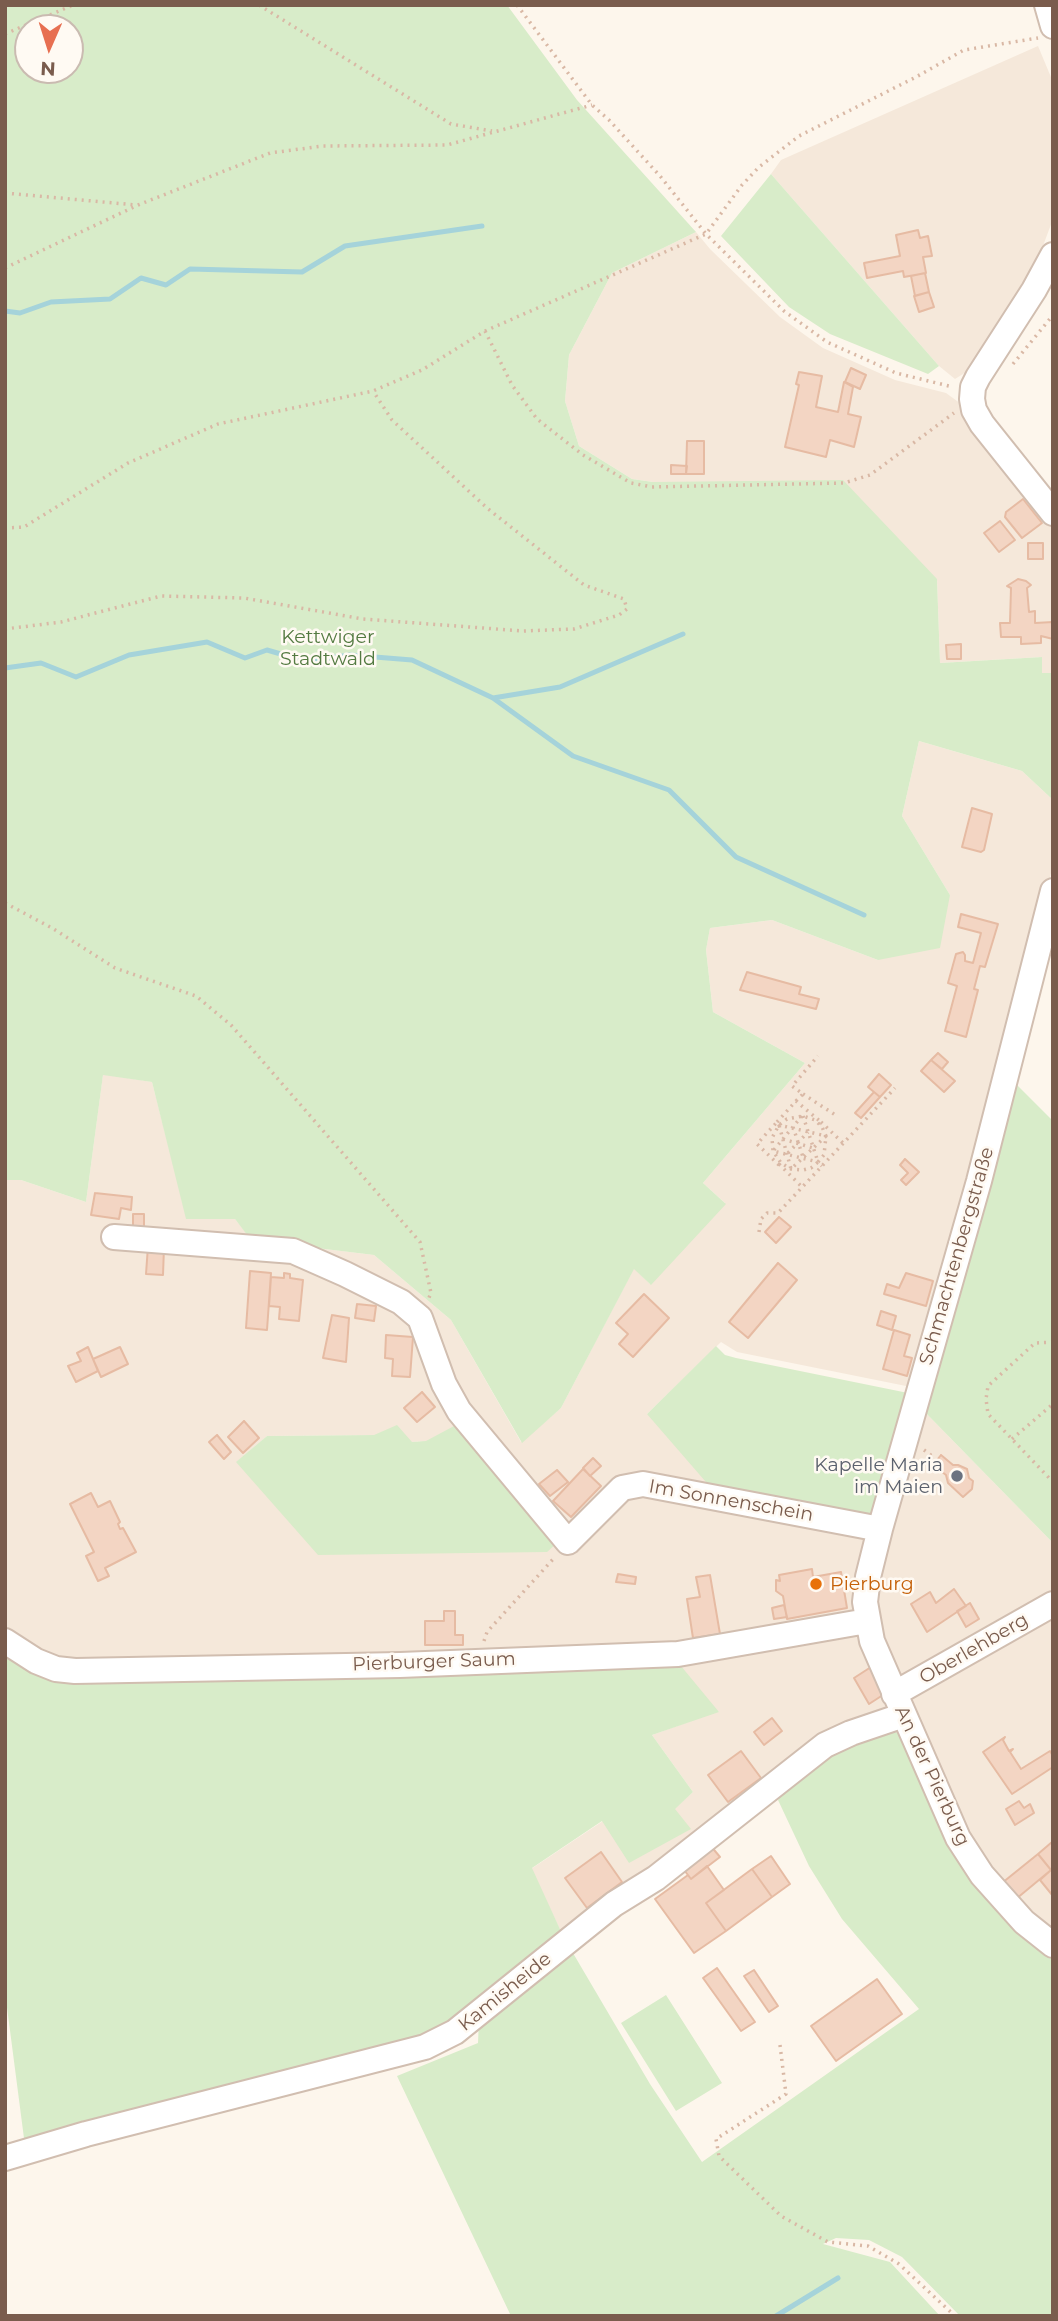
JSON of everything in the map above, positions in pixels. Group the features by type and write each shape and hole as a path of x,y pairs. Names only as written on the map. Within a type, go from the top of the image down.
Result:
{"street":[{"path":"1053,255 1034,290 978,377 973,387 972,399 974,410 982,424 1053,513"},
{"name":"Schmachtenbergstraße","path":"867,1620 865,1602 868,1577 880,1529 979,1181 1053,891"},
{"path":"114,1237 293,1251 401,1302 420,1318 444,1384 459,1411 568,1542"},
{"name":"Im Sonnenschein","path":"568,1542 622,1488 643,1483 880,1529"},
{"name":"Oberlehberg","path":"899,1705 1053,1604"},
{"name":"Pierburger Saum","path":"5,1641 36,1661 56,1669 75,1671 400,1664 678,1654 867,1620"},
{"name":"An der Pierburg","path":"867,1620 872,1641 958,1838 982,1875 1024,1922 1053,1945"},
{"name":"Kamisheide","path":"5,2158 86,2134 425,2047 455,2032 614,1904 656,1878 825,1745 899,1705"}],"path":[{"path":"5,34 73,5"},
{"path":"259,5 451,124 494,131"},
{"path":"485,331 512,385 537,419 583,455 631,483 652,487 844,483 870,475 972,399 951,385 896,373 827,342 783,311 706,234 651,167 609,120 592,106 517,5"},
{"path":"5,528 24,527 128,463 218,424 373,391 422,370 485,331 706,234 742,185 759,167 799,136 964,50 1049,18"},
{"path":"5,268 138,205 270,153 323,146 447,145 592,106"},
{"path":"5,192 138,205"},
{"path":"5,629 61,622 161,596 244,598 363,619 523,631 574,629 619,615 627,609 624,599 584,585 487,508 392,420 373,391"},
{"path":"5,903 52,928 115,968 196,996 232,1025 420,1242 431,1293 420,1318"},
{"path":"818,1056 792,1086 837,1116"},
{"path":"759,1232 761,1219 767,1213 778,1213 895,1088"},
{"path":"802,1187 757,1144 803,1094"},
{"path":"796,1101 843,1143"},
{"path":"803,1115 818,1162 822,1166"},
{"path":"773,1151 803,1115"},
{"path":"803,1115 820,1123 826,1136 824,1155 811,1168 791,1169 780,1164 773,1151 772,1138 778,1123 803,1115"},
{"path":"778,1123 826,1136"},
{"path":"778,1123 791,1169"},
{"path":"793,1128 803,1157"},
{"path":"787,1154 808,1132"},
{"path":"791,1169 826,1136"},
{"path":"783,1139 813,1148"},
{"path":"773,1151 818,1162"},
{"path":"1053,1342 1035,1343 988,1386 986,1399 988,1414 1053,1482"},
{"path":"1012,1439 1053,1404"},
{"path":"478,1660 487,1632 568,1542"},
{"path":"780,2045 786,2094 716,2139 719,2157 781,2216 828,2242 868,2246 899,2264 954,2316"}],"shaded area":[{"path":"1038,46 1053,82 1053,219 1037,262 971,369 955,379 939,366 771,174 781,160"},
{"path":"696,232 780,317 823,348 895,380 946,393 968,409 1053,522 1053,673 1041,673 1042,657 940,663 937,579 653,482 632,479 579,446 565,401 569,355 612,273"},
{"path":"919,741 1022,771 1053,800 1053,865 982,1148 916,1388 737,1352 721,1342 647,1414 920,1407 1053,1543 1053,1931 1031,1916 990,1868 968,1834 908,1704 564,1938 531,1869 603,1821 674,1809 693,1792 652,1735 719,1711 75,1668 5,1635 5,1180 21,1180 86,1202 103,1074 152,1082 187,1218 235,1219 252,1240 374,1255 451,1320 521,1442 561,1408 634,1268 650,1284 725,1203 703,1183 805,1063 713,1012 706,950 710,928 772,920 878,960 950,895 902,816","holes":["374,1435 412,1442 426,1441 237,1462 267,1436"]}],"green space":[{"name":"Kettwiger Stadtwald","path":"5,5 507,5 577,100 696,232 612,273 569,355 565,401 579,446 632,479 653,482 843,480 937,579 940,663 1042,657 1042,673 1053,673 1053,800 1022,771 919,741 902,816 950,895 940,948 878,960 772,920 710,928 706,950 713,1012 805,1063 703,1183 726,1204 651,1285 634,1269 561,1408 522,1443 451,1320 374,1255 251,1240 235,1219 186,1219 152,1082 103,1075 86,1202 21,1180 5,1180"},
{"path":"771,174 939,366 928,374 830,334 789,307 721,236"},
{"path":"1012,1080 1053,1121 1053,1543 920,1407"},
{"path":"716,1346 725,1355 736,1358 913,1394 876,1517 712,1489 647,1414"},
{"path":"397,1425 412,1442 426,1441 454,1426 558,1542 547,1552 318,1555 236,1462 267,1436 374,1435"},
{"path":"5,1645 58,1678 676,1660 719,1712 652,1735 693,1792 675,1809 691,1829 629,1863 602,1821 532,1868 564,1938 438,2031 25,2146 5,1992"},
{"path":"888,1730 902,1734 941,1821 1053,1956 1053,2316 960,2316 902,2257 869,2240 836,2238 823,2244 890,2262 940,2316 511,2316 397,2076 478,2043 479,2019 570,1948 650,2084 702,2162 919,2009 842,1919 809,1866 778,1800 787,1786 834,1746"},
{"path":"666,1995 722,2083 676,2111 621,2023"}],"building":[{"path":"918,230 920,238 928,236 932,256 923,257 926,273 904,277 903,271 867,278 864,263 900,256 896,235"},
{"path":"925,273 929,292 915,296 911,276"},
{"path":"929,292 934,307 919,312 914,296"},
{"path":"851,368 866,375 860,389 845,382"},
{"path":"799,372 822,376 816,407 838,412 844,382 853,387 848,414 861,417 854,447 830,440 826,457 785,447 799,385 796,384"},
{"path":"687,441 704,441 704,474 686,474"},
{"path":"671,465 687,466 686,474 671,474"},
{"path":"1023,499 1042,523 1022,538 1005,517 1006,512"},
{"path":"1000,521 1015,540 999,552 984,533"},
{"path":"1028,543 1043,543 1043,559 1028,559"},
{"path":"1018,579 1031,585 1027,588 1029,612 1035,611 1035,623 1053,622 1053,639 1041,636 1041,643 1021,644 1021,637 1001,637 1000,623 1010,623 1011,588 1007,586"},
{"path":"961,644 961,659 947,659 946,645"},
{"path":"972,808 992,814 984,850 981,852 962,847"},
{"path":"961,914 998,924 985,967 980,966 974,989 978,990 966,1037 945,1031 957,986 948,983 956,954 963,952 965,961 973,963 981,933 958,927"},
{"path":"747,972 801,987 799,994 819,999 816,1009 740,990"},
{"path":"938,1053 948,1062 942,1069 931,1060"},
{"path":"931,1060 955,1081 944,1092 921,1071"},
{"path":"879,1074 891,1085 880,1097 868,1087"},
{"path":"874,1092 880,1097 861,1118 855,1113"},
{"path":"905,1159 919,1172 906,1185 901,1180 908,1173 900,1165"},
{"path":"95,1193 132,1197 131,1210 121,1208 119,1219 91,1215"},
{"path":"133,1214 144,1214 144,1229 133,1229"},
{"path":"779,1217 791,1227 776,1243 765,1232"},
{"path":"148,1246 164,1247 163,1275 146,1274"},
{"path":"778,1263 797,1280 748,1338 729,1322"},
{"path":"250,1271 271,1273 267,1330 246,1328"},
{"path":"284,1273 290,1274 290,1278 303,1280 299,1321 279,1319 280,1307 269,1306 271,1277 284,1278"},
{"path":"906,1273 933,1281 926,1306 884,1294 887,1284 899,1288"},
{"path":"644,1294 669,1318 633,1357 619,1344 628,1334 616,1323"},
{"path":"357,1304 376,1306 374,1321 355,1318"},
{"path":"881,1311 896,1316 892,1330 877,1325"},
{"path":"332,1315 349,1318 346,1362 323,1358"},
{"path":"894,1330 910,1335 904,1356 912,1358 907,1376 883,1369"},
{"path":"386,1335 413,1337 410,1377 392,1376 393,1359 385,1358"},
{"path":"88,1347 98,1371 76,1382 68,1366 81,1361 77,1353"},
{"path":"120,1347 128,1364 101,1377 93,1359"},
{"path":"422,1392 435,1407 417,1422 404,1408"},
{"path":"244,1421 259,1438 243,1453 228,1437"},
{"path":"217,1435 231,1452 224,1459 209,1442"},
{"name":"Kapelle Maria im Maien","path":"941,1455 953,1465 967,1469 969,1478 973,1481 972,1489 963,1497 948,1483 946,1475 933,1465"},
{"path":"593,1458 601,1466 590,1476 583,1468"},
{"path":"583,1469 601,1486 571,1517 553,1501"},
{"path":"557,1470 568,1482 550,1496 539,1484"},
{"path":"91,1493 98,1507 110,1501 120,1522 120,1529 123,1528 136,1552 105,1568 109,1576 98,1581 86,1556 94,1552 70,1504"},
{"path":"812,1569 813,1577 841,1572 847,1608 787,1619 783,1596 776,1591 776,1580 780,1581 779,1575"},
{"path":"618,1574 636,1577 635,1584 616,1582"},
{"path":"710,1575 720,1634 693,1638 687,1599 700,1597 696,1577"},
{"path":"954,1589 966,1606 927,1632 911,1604 930,1592 936,1603"},
{"path":"970,1603 979,1619 966,1627 957,1611"},
{"path":"784,1605 787,1617 774,1619 772,1608"},
{"path":"444,1611 455,1611 455,1635 463,1635 463,1645 425,1645 425,1621 444,1621"},
{"path":"871,1667 886,1693 869,1704 854,1678"},
{"path":"772,1718 782,1731 764,1745 754,1732"},
{"path":"1005,1737 1003,1740 1009,1751 1013,1749 1010,1752 1021,1769 1050,1751 1053,1756 1053,1767 1012,1794 983,1752"},
{"path":"741,1751 761,1778 728,1802 708,1775"},
{"path":"1019,1801 1024,1808 1030,1804 1034,1813 1015,1825 1006,1809"},
{"path":"1052,1842 1053,1896 1040,1880 1051,1870 1038,1854"},
{"path":"710,1845 720,1857 691,1879 681,1866"},
{"path":"601,1852 622,1882 587,1908 565,1878"},
{"path":"1038,1854 1051,1870 1016,1899 1002,1883"},
{"path":"771,1856 790,1884 772,1897 752,1869"},
{"path":"707,1866 724,1890 706,1903 726,1931 694,1953 655,1899 688,1875 691,1879"},
{"path":"752,1869 772,1897 726,1931 706,1903"},
{"path":"717,1968 755,2022 741,2031 703,1978"},
{"path":"754,1970 778,2006 769,2012 744,1976"},
{"path":"877,1979 902,2014 836,2061 811,2026"}],"waterway":[{"path":"5,311 20,313 51,302 110,299 141,278 166,285 190,269 302,272 345,246 482,226"},
{"path":"493,698 560,687 683,634"},
{"path":"5,668 41,663 76,677 129,655 207,642 245,658 267,650 305,661 350,655 412,660 493,698 573,756 669,790 736,857 864,915"},
{"path":"776,2316 838,2278"}],"place":[{"name":"Kapelle Maria im Maien","path":"957,1476"},
{"name":"Pierburg","path":"816,1584"}]}
